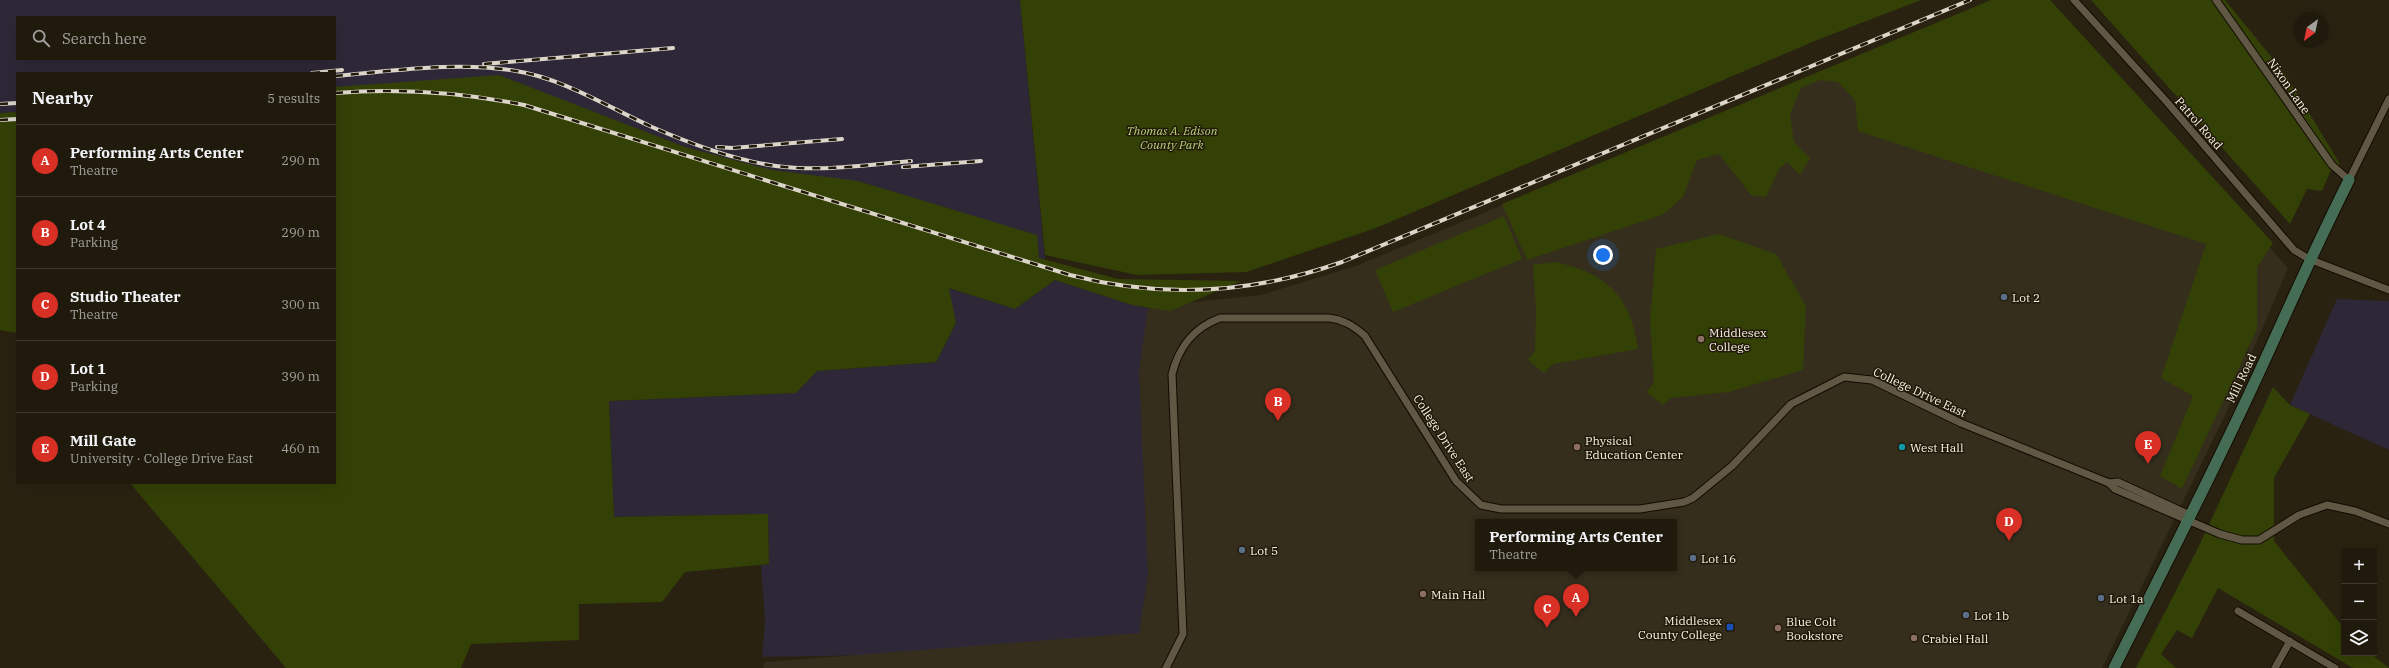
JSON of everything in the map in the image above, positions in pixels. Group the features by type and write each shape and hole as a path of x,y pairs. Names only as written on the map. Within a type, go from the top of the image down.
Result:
{"street":[{"name":"Patrol Road","path":"2074,0 2166,101 2294,250 2309,259 2389,290"},
{"name":"Nixon Lane","path":"2216,0 2332,165 2349,180"},
{"name":"Mill Road","path":"2114,668 2189,518 2278,331 2309,259 2389,99"},
{"name":"College Drive East","path":"1166,668 1182,634 1172,374 1177,357 1184,344 1207,323 1220,318 1329,318 1340,320 1354,326 1365,336 1456,481 1481,505 1500,510 1640,509 1684,502 1693,498 1732,466 1791,404 1844,377 1872,380 1961,423 2109,483 2115,489 2189,518 2220,534 2251,540 2267,536 2299,515 2327,505 2355,511 2389,524"},
{"path":"2238,611 2335,668"},
{"path":"2275,668 2290,641"}],"shaded area":[{"path":"0,0 1020,0 1047,281 336,104 336,72 16,72 16,132 0,133"},
{"name":"Middlesex College","path":"2049,0 2288,268 2226,413 2102,668 763,668 765,662 1139,633 1148,576 1139,371 1148,307 1261,295 1356,266 1901,39"},
{"path":"1055,280 1132,305 1170,311 1164,650 762,657 765,621 761,565 769,564 768,514 614,517 609,401 796,393 817,371 936,362 956,323 948,288 1015,309"},
{"path":"2337,299 2389,301 2389,450 2290,405"}],"green space":[{"name":"Thomas A. Edison County Park","path":"1020,0 1921,0 1817,40 1376,228 1246,272 1137,275 1045,255"},
{"path":"1991,0 2050,0 2273,243 2257,267 2257,329 2182,489 2160,476 2193,396 2161,378 2206,244 1858,131 1855,100 1838,82 1820,80 1801,88 1790,114 1794,142 1810,158 1800,175 1787,162 1779,169 1766,197 1751,195 1719,154 1697,160 1683,197 1662,215 1527,260 1502,204"},
{"path":"2091,0 2225,0 2286,75 2340,164 2331,170 2322,191 2307,189 2290,224"},
{"path":"499,75 685,147 772,170 858,181 1037,235 1039,258 1118,279 1241,281 1170,311 1132,305 1055,280 1015,309 949,288 956,323 936,362 817,371 796,393 609,401 614,517 768,514 769,564 685,572 662,602 579,604 579,640 471,644 461,668 286,668 131,484 336,484 336,87"},
{"path":"16,112 16,333 0,330 0,113"},
{"path":"1504,216 1522,259 1393,312 1375,270"},
{"path":"1719,234 1776,254 1806,306 1803,370 1729,392 1671,398 1663,405 1646,392 1654,383 1650,321 1656,249"},
{"path":"1555,262 1589,273 1613,290 1629,315 1635,331 1638,349 1553,364 1544,373 1528,360 1535,351 1536,310 1533,265"},
{"path":"2273,387 2290,405 2310,414 2274,478 2274,541 2341,624 2341,656 2374,656 2389,668 2353,668 2218,588 2192,638 2177,630 2161,654 2176,668 2136,668 2198,548"}],"railway":[{"path":"336,93 383,91 430,92 476,97 524,105 1070,275 1104,283 1139,288 1207,290 1241,287 1274,281 1308,273 1342,262 1970,0"},
{"path":"484,64 673,48"},
{"path":"336,76 448,67 494,68 516,71 551,80 586,94 652,127 712,151 744,160 793,168 844,167 911,161"},
{"path":"322,72 342,70"},
{"path":"0,104 16,103"},
{"path":"0,120 16,119"},
{"path":"717,147 732,148 842,139"},
{"path":"903,167 981,161"}],"place":[{"name":"Lot 2","path":"2004,297"},
{"name":"Middlesex College","path":"1701,339"},
{"name":"Lot 4","path":"1278,421"},
{"name":"Physical Education Center","path":"1577,447"},
{"name":"West Hall","path":"1902,447"},
{"name":"Mill Gate","path":"2148,464"},
{"name":"Lot 1","path":"2009,541"},
{"name":"Lot 5","path":"1242,550"},
{"name":"Lot 16","path":"1693,558"},
{"name":"Main Hall","path":"1423,594"},
{"name":"Lot 1a","path":"2101,598"},
{"name":"Lot 1b","path":"1966,615"},
{"name":"Performing Arts Center","path":"1576,617"},
{"name":"Middlesex County College","path":"1730,627"},
{"name":"Studio Theater","path":"1547,628"},
{"name":"Blue Colt Bookstore","path":"1778,628"},
{"name":"Crabiel Hall","path":"1914,638"}]}
